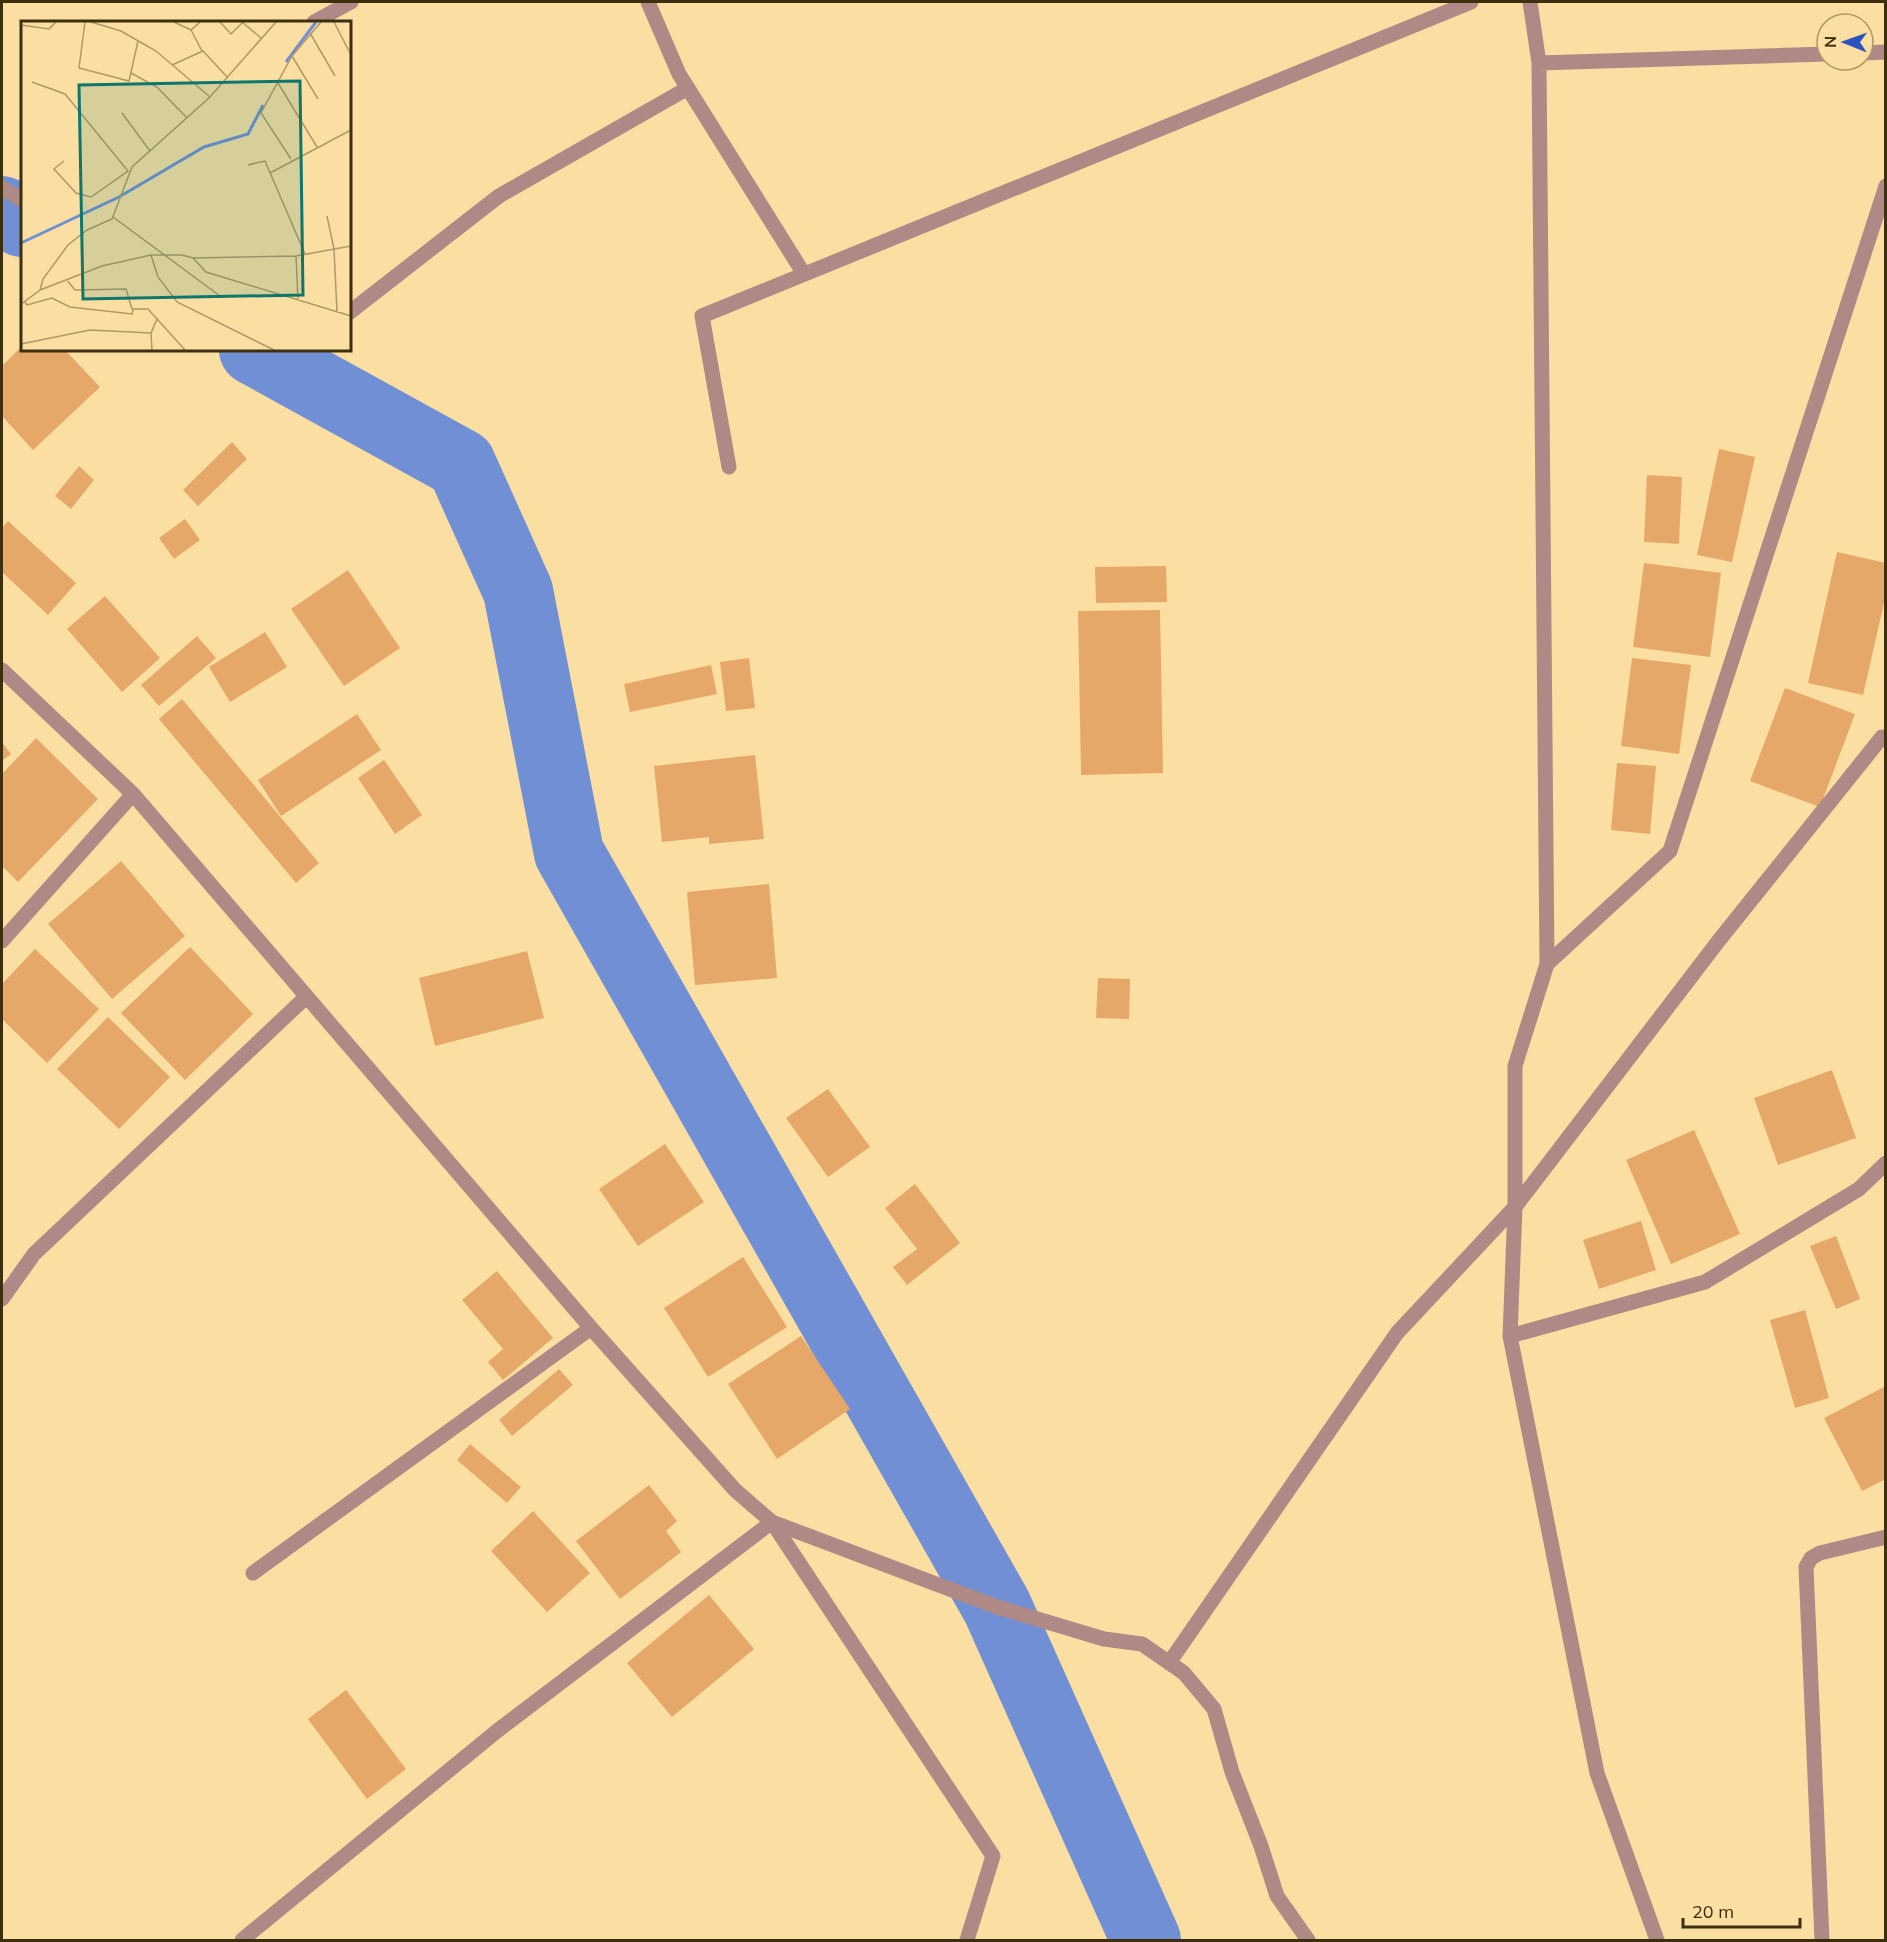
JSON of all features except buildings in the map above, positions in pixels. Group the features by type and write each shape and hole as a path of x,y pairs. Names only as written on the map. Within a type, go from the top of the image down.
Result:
{"street":[{"path":"316,21 351,2"},
{"path":"648,2 679,74 804,274"},
{"path":"729,467 702,316 1471,2"},
{"path":"1530,2 1539,63 1547,964 1515,1066 1515,1207 1510,1336 1597,1773 1657,1941"},
{"path":"1539,63 1815,54"},
{"path":"351,311 499,196 688,88"},
{"path":"1547,964 1670,851 1886,186"},
{"path":"2,670 133,795 591,1328 735,1490 772,1522 993,1856 967,1941"},
{"path":"1169,1663 1397,1332 1515,1207 1720,939 1882,737"},
{"path":"2,941 133,795"},
{"path":"2,1299 34,1254 306,997"},
{"path":"1510,1336 1705,1282 1859,1189 1886,1163"},
{"path":"253,1573 591,1328"},
{"path":"772,1522 997,1607 1104,1639 1142,1644 1184,1673 1214,1709 1232,1772 1261,1846 1277,1896 1308,1941"},
{"path":"242,1941 497,1731 772,1522"},
{"path":"1822,1941 1806,1567 1811,1558 1820,1553 1886,1537"}],"waterway":[{"path":"2,211 21,221"},
{"path":"256,351 461,464 518,591 569,853 997,1607 1146,1940"}]}
